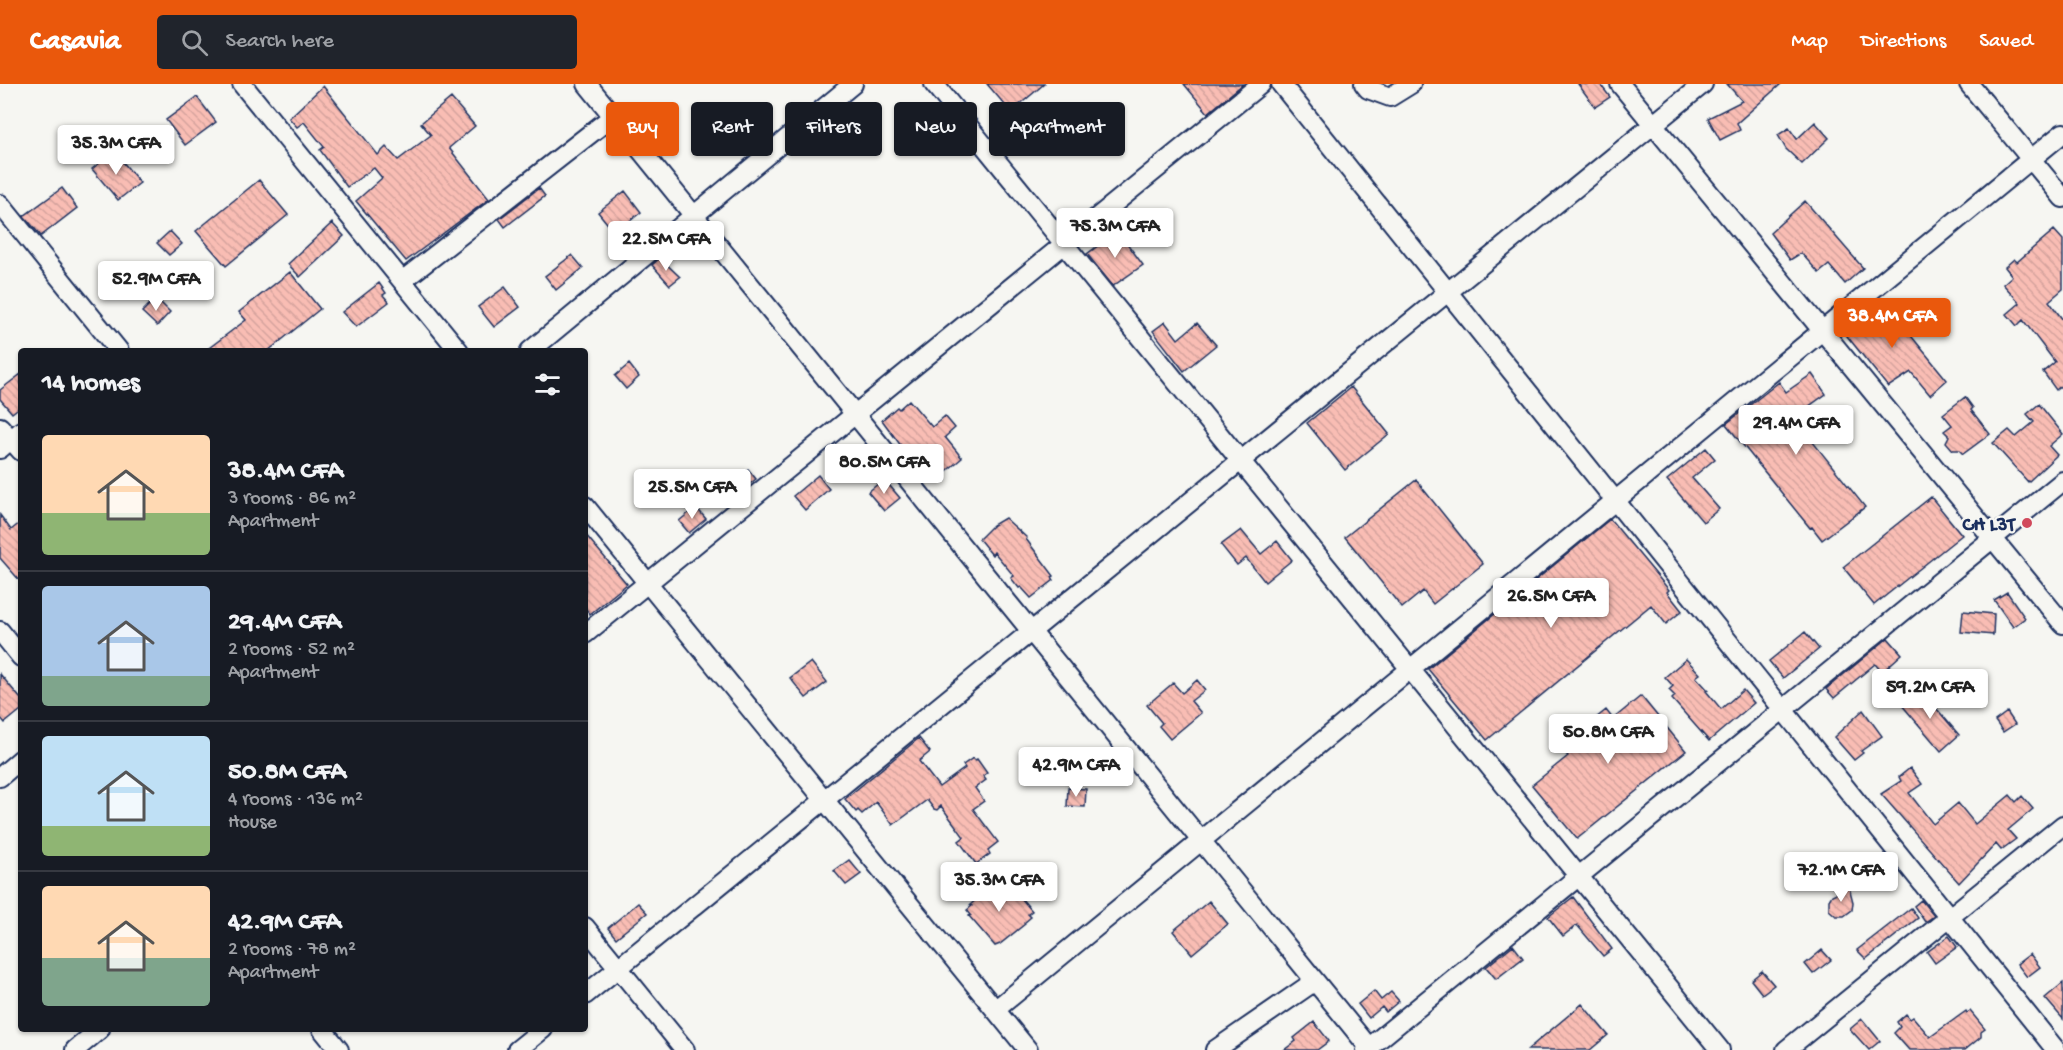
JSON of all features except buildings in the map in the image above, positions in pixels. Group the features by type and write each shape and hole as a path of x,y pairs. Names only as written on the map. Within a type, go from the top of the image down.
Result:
{"street":[{"path":"242,84 457,348"},
{"path":"587,84 606,107"},
{"path":"534,348 853,84"},
{"path":"933,84 1720,1050"},
{"path":"588,632 1261,84"},
{"path":"1281,84 2056,1050"},
{"path":"1364,84 1368,89 1390,97 1411,84"},
{"path":"1620,84 2063,624"},
{"path":"588,993 1703,84"},
{"path":"1969,84 2063,198"},
{"path":"402,281 606,122"},
{"path":"995,1010 2063,133"},
{"path":"646,156 1369,1049 2063,481"},
{"path":"0,204 116,348"},
{"path":"588,510 1028,1050"},
{"path":"0,631 18,653"},
{"path":"0,777 18,762"},
{"path":"1786,1050 2063,825"},
{"path":"588,931 685,1050"},
{"path":"1215,1050 1315,981"},
{"path":"75,1050 96,1032"},
{"path":"324,1032 339,1050"},
{"path":"517,1050 539,1032"}],"place":[{"name":"CH L3T","path":"2027,523"}]}
